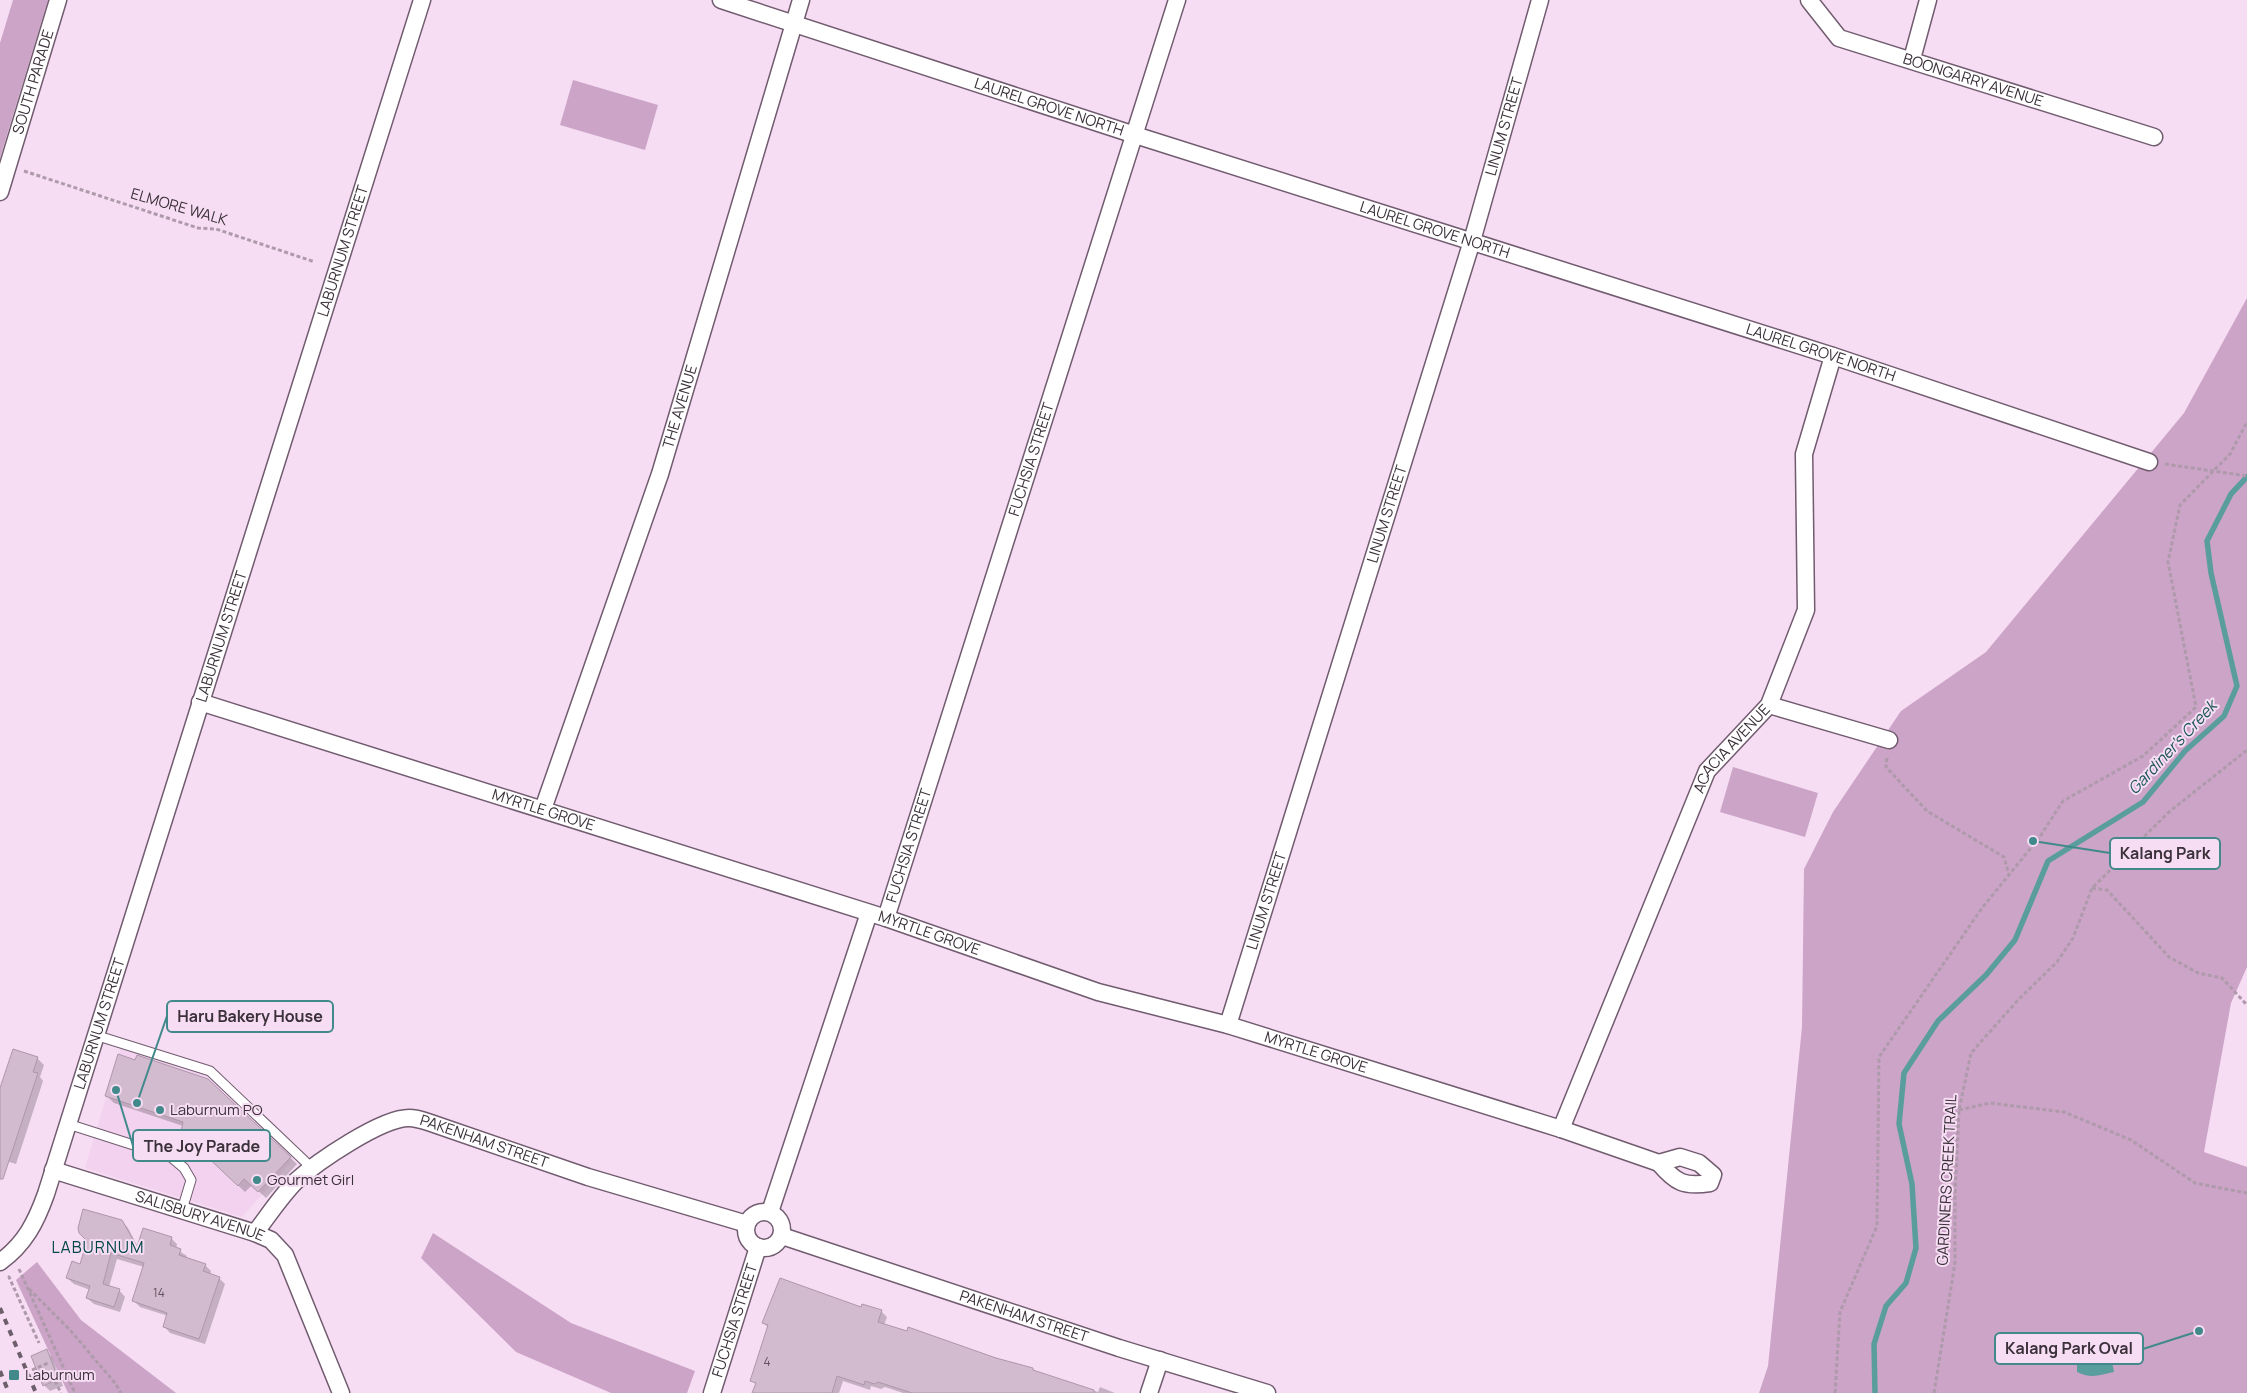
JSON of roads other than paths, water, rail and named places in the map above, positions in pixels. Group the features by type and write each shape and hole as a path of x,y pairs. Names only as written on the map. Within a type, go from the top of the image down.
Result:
{"street":[{"name":"SOUTH PARADE","path":"0,192 58,0"},
{"name":"LABURNUM STREET","path":"0,1262 18,1247 31,1230 53,1170 422,0"},
{"name":"LAUREL GROVE NORTH","path":"721,0 1135,135 1833,356 2149,462"},
{"name":"THE AVENUE","path":"543,809 660,474 801,0"},
{"name":"FUCHSIA STREET","path":"886,918 1177,0"},
{"name":"LINUM STREET","path":"1228,1026 1472,241 1540,0"},
{"name":"BOONGARRY AVENUE","path":"1809,0 1839,38 1912,59 2154,137"},
{"path":"1912,59 1928,0"},
{"name":"ACACIA AVENUE","path":"1561,1129 1707,772 1769,705 1806,610 1804,454 1833,356"},
{"name":"MYRTLE GROVE","path":"200,702 886,918 1098,992 1228,1026 1561,1129 1659,1163"},
{"path":"1769,705 1889,740"},
{"name":"FUCHSIA STREET","path":"770,1212 869,913"},
{"name":"PAKENHAM STREET","path":"255,1233 295,1182 379,1126 395,1120 410,1118 428,1122 588,1177 747,1224"},
{"name":"SALISBURY AVENUE","path":"53,1170 255,1233 271,1240 286,1255 341,1393"},
{"path":"770,1212 782,1224 782,1236 770,1248 758,1247 753,1244 747,1235 747,1224 756,1214 770,1212"},
{"name":"PAKENHAM STREET","path":"782,1236 1160,1360 1267,1393"},
{"name":"FUCHSIA STREET","path":"712,1393 758,1247"},
{"path":"1149,1393 1160,1360"}],"lane":[{"path":"95,1035 210,1072 313,1169"},
{"path":"68,1124 171,1158 184,1168 191,1180 182,1210"}],"waterway":[{"name":"Gardiner's Creek","path":"1875,1393 1874,1344 1886,1306 1906,1283 1916,1248 1912,1184 1899,1124 1904,1073 1938,1021 1986,975 2015,940 2048,861 2143,802 2185,751 2224,716 2237,686 2211,573 2207,541 2231,494 2247,477"}],"railway":[{"path":"0,1308 36,1393"},
{"path":"0,1371 9,1393"}],"place":[{"name":"Kalang Park","path":"2033,841"},
{"name":"The Joy Parade","path":"116,1090"},
{"name":"Haru Bakery House","path":"137,1103"},
{"name":"Laburnum PO","path":"160,1110"},
{"name":"Gourmet Girl","path":"257,1180"},
{"name":"Kalang Park Oval","path":"2199,1331"},
{"name":"Laburnum","path":"14,1375"}],"district":[{"name":"LABURNUM","path":"98,1247"}]}
